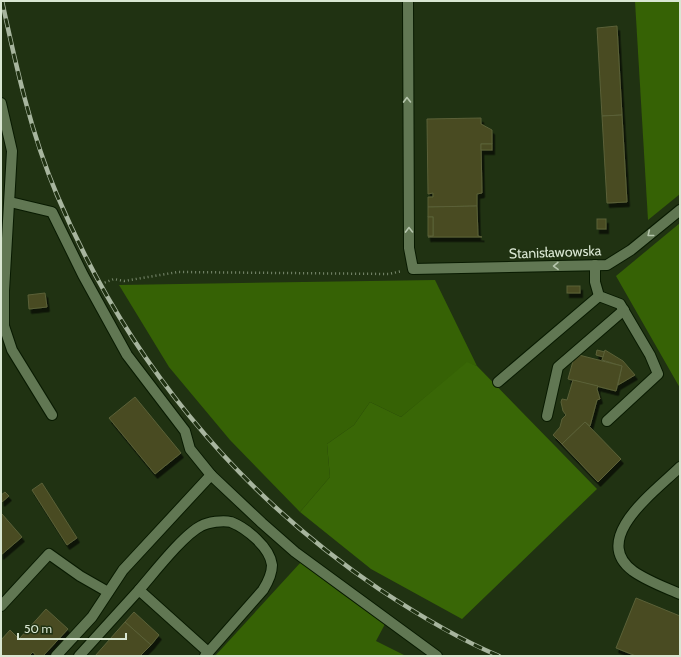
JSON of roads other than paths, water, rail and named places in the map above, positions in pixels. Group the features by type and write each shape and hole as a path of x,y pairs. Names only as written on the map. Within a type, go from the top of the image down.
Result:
{"street":[{"name":"Stanisławowska","path":"408,1 409,248 412,269 607,265 619,258 680,210"},
{"path":"1,103 12,151 10,202 5,221 4,326 12,350 52,416"},
{"path":"10,202 52,212 83,275 127,355 185,431 190,449 211,475 295,552 437,656"},
{"path":"595,265 595,282 598,296"},
{"path":"598,296 620,304 650,355 658,374 606,421"},
{"path":"498,382 598,296"},
{"path":"547,416 558,367 624,310"},
{"path":"680,467 627,519 620,532 618,547 622,559 632,571 680,594"},
{"path":"56,656 92,617 123,570 211,475"},
{"path":"79,656 139,590 190,534 201,525 229,522 241,527 263,546 270,556 272,566 270,578 263,590 206,654 139,590"},
{"path":"1,606 49,554 80,576 108,592"}],"railway":[{"path":"2,1 32,124 39,148 57,195 84,254 116,311 151,365 189,416 231,464 277,509 326,551 379,589 422,616 467,641 499,656"}]}
